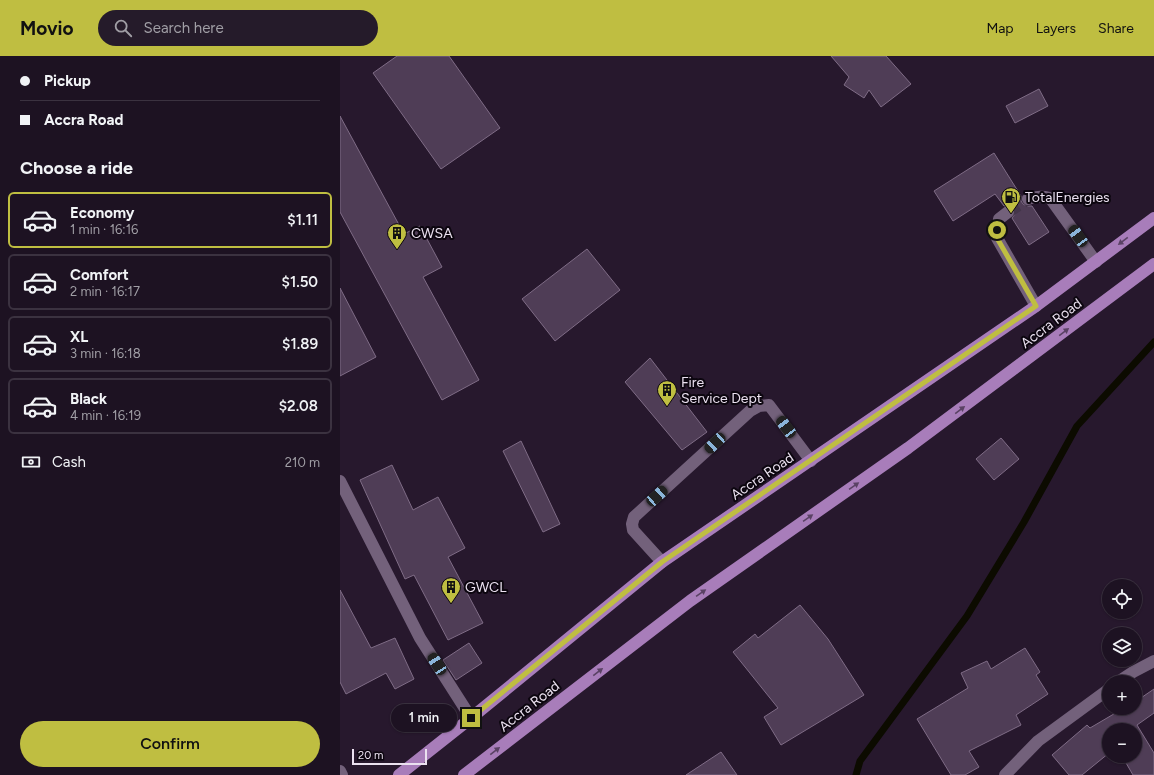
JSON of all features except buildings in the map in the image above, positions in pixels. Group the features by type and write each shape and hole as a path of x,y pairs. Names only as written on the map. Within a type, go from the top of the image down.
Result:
{"main road":[{"name":"Accra Road","path":"399,775 662,562 1036,306 1154,218"},
{"name":"Accra Road","path":"464,775 690,601 908,448 1154,264"}],"street":[{"path":"1028,200 1033,197 1041,196 1050,198 1096,262"},
{"path":"1008,212 999,219 997,238 1036,306"},
{"path":"662,562 633,530 632,524 634,517 750,411 759,406 769,405 811,460"},
{"path":"340,481 420,638 471,718"},
{"path":"1128,675 1154,661"},
{"path":"1005,775 1038,741 1102,694"},
{"path":"340,771 342,775"}],"waterway":[{"path":"856,775 860,761 967,616 1024,522 1077,426 1154,342"}],"tunnel":[{"path":"1008,212 1028,199"}],"place":[{"name":"TotalEnergies","path":"1011,214"},
{"name":"CWSA","path":"397,250"},
{"name":"Fire Service Dept","path":"667,407"},
{"name":"GWCL","path":"451,604"}],"route":[{"path":"471,718 662,562 1036,306 997,238 997,230"}]}
